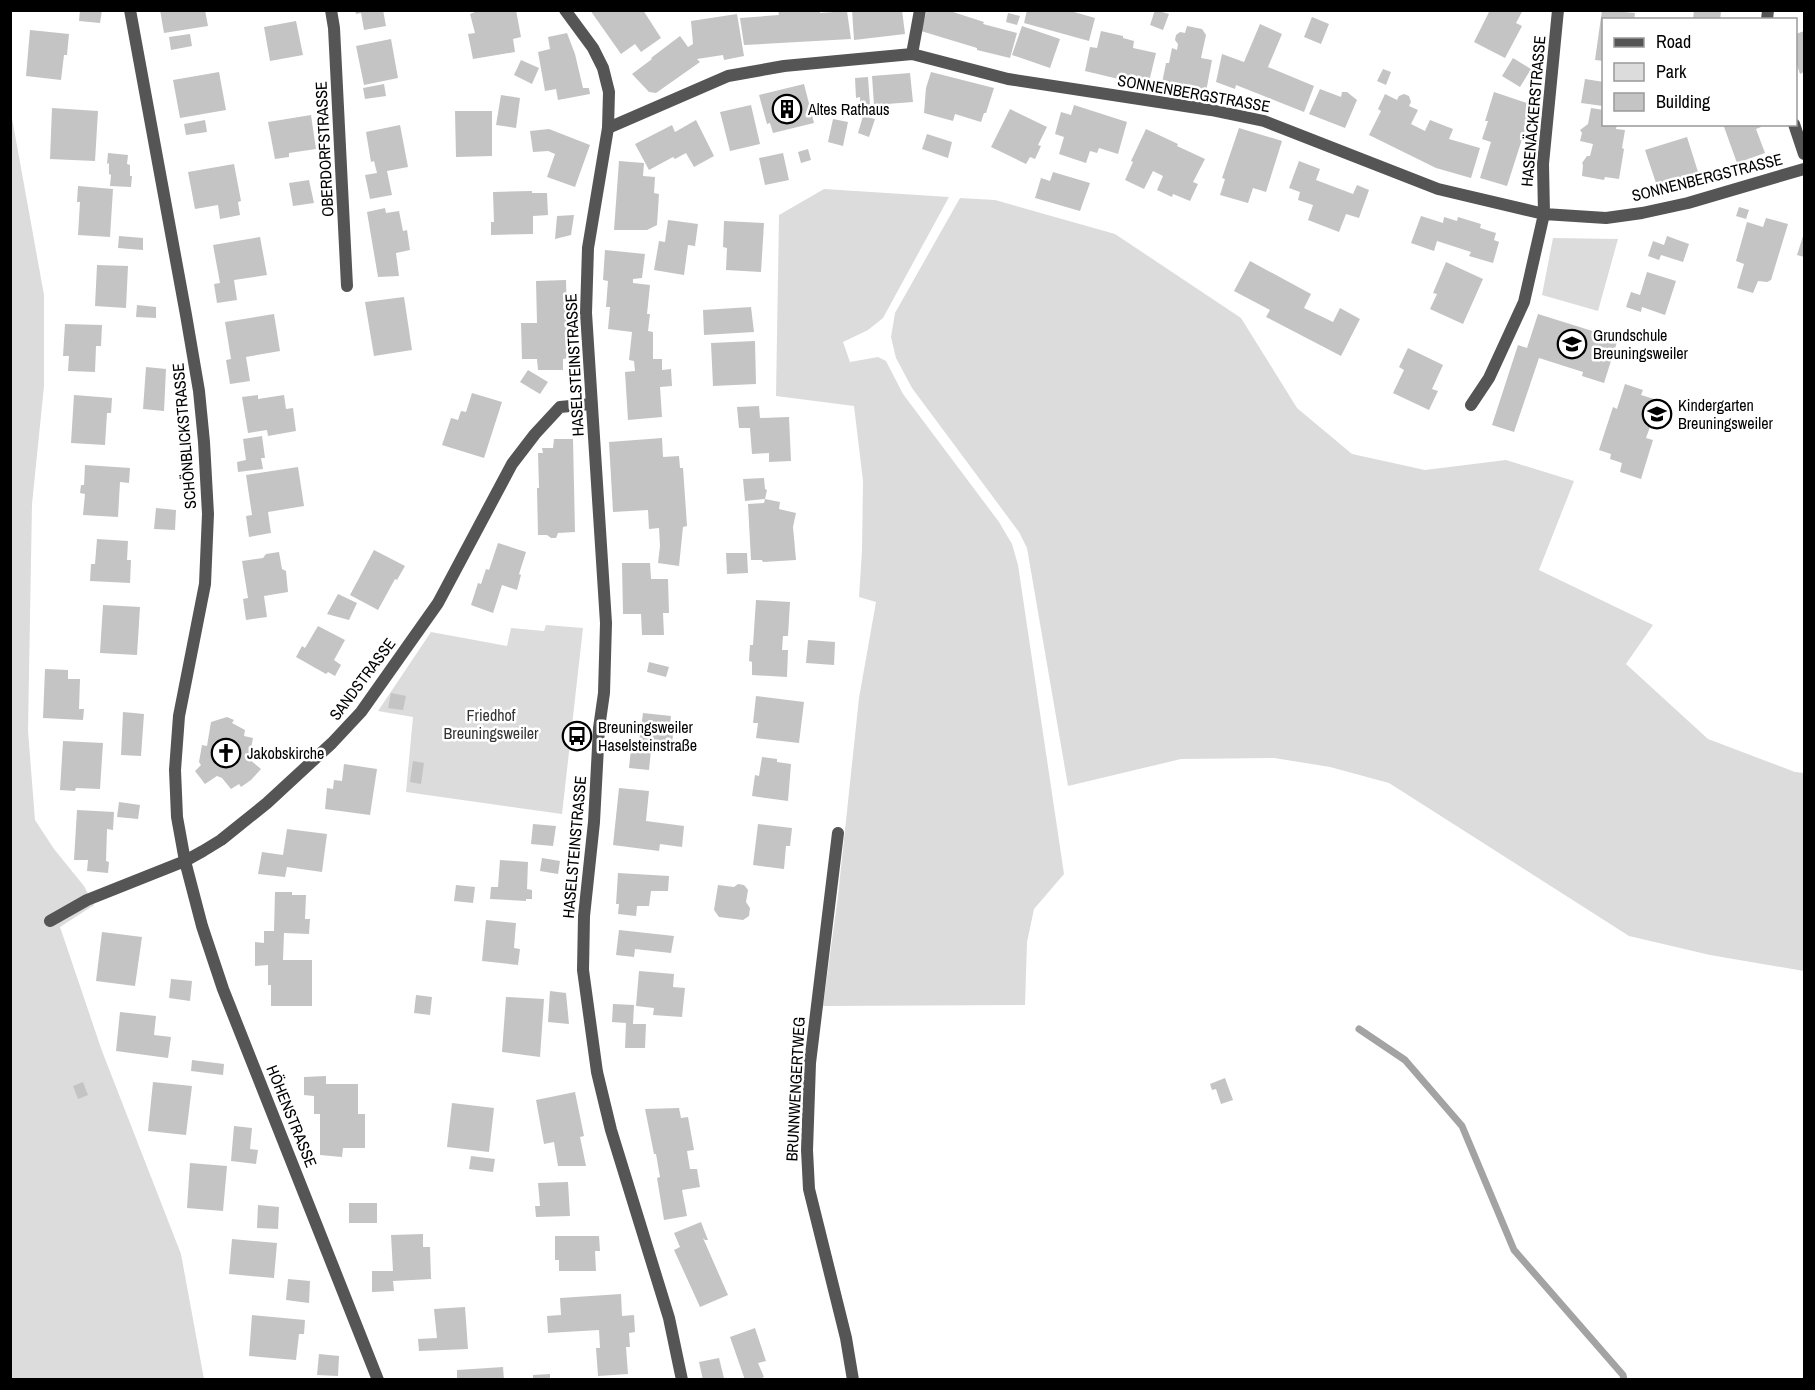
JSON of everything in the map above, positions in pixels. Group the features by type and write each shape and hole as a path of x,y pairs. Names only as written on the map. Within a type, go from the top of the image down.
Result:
{"street":[{"name":"SCHÖNBLICKSTRASSE","path":"130,10 186,315 199,391 204,442 208,514 205,584 178,716 175,770 177,818 185,861"},
{"name":"OBERDORFSTRASSE","path":"331,10 334,28 346,286"},
{"name":"HASELSTEINSTRASSE","path":"565,10 593,48 603,68 609,92 608,128 588,248 586,313 606,623 604,693 599,728 594,822 584,915 583,970 597,1072 608,1118 669,1318 682,1380"},
{"path":"912,54 920,10"},
{"name":"HASENÄCKERSTRASSE","path":"1471,405 1489,378 1524,302 1544,214 1543,164 1558,10"},
{"name":"SONNENBERGSTRASSE","path":"608,128 728,76 784,66 912,54 1008,79 1211,110 1264,121 1438,189 1544,214 1606,218 1642,213 1688,203 1804,169"},
{"path":"1795,126 1804,154"},
{"name":"SANDSTRASSE","path":"50,921 87,900 185,861 220,840 267,803 332,743 354,720 438,603 512,464 560,407 591,404"},
{"name":"BRUNNWENGERTWEG","path":"838,833 810,1063 807,1150 809,1189 846,1338 853,1380"},
{"name":"HÖHENSTRASSE","path":"185,861 202,926 224,989 378,1380"}],"green space":[{"path":"10,107 44,295 44,386 32,504 28,731 35,820 54,849 84,886 94,905 60,927 102,1051 181,1254 204,1379 11,1379"},
{"path":"824,189 949,197 883,318 868,330 843,342 850,362 878,357 886,361 903,394 999,522 1012,544 1018,565 1064,874 1034,909 1027,942 1025,1005 823,1006 838,896 859,698 876,602 859,597 863,481 854,406 776,396 779,215"},
{"path":"960,198 995,200 1115,234 1241,318 1297,408 1352,454 1425,470 1506,460 1574,481 1539,570 1653,625 1626,664 1708,739 1795,772 1804,773 1804,971 1710,955 1629,936 1389,783 1330,767 1274,758 1181,759 1068,786 1027,548 1019,532 912,388 896,358 891,337 895,313"},
{"path":"1553,238 1618,239 1598,311 1542,295"},
{"name":"Friedhof Breuningsweiler","path":"546,625 583,628 562,814 406,792 413,717 378,711 431,632 507,646 511,628 544,631"}],"building":[{"path":"80,10 102,10 100,23 79,21"},
{"path":"160,10 205,10 208,26 164,33"},
{"path":"355,10 383,10 386,26 364,30 361,13 356,14"},
{"path":"480,10 516,10 521,37 513,39 515,52 473,59 468,34 475,33 470,14"},
{"path":"590,10 643,10 661,38 641,52 635,44 621,54"},
{"path":"778,10 820,10 820,13 847,11 851,39 744,45 740,18 779,15"},
{"path":"852,10 902,10 905,34 854,40"},
{"path":"927,10 953,10 953,12 984,22 983,24 1017,33 1010,58 977,50 977,48 921,31"},
{"path":"1027,10 1067,10 1095,18 1089,41 1024,23"},
{"path":"1155,10 1169,14 1163,30 1150,25"},
{"path":"1490,10 1523,10 1516,23 1522,26 1505,58 1474,42"},
{"path":"1602,10 1635,13 1634,18 1602,18 1602,61 1595,60"},
{"path":"1694,10 1719,10 1721,12 1720,18 1693,18"},
{"path":"1008,13 1020,16 1017,25 1006,22"},
{"path":"737,14 744,56 724,60 723,55 697,59 700,62 656,93 649,92 632,74 680,36 688,47 693,44 691,21"},
{"path":"1312,17 1329,24 1321,44 1304,37"},
{"path":"296,21 303,55 270,61 264,27"},
{"path":"1260,24 1282,34 1268,67 1314,86 1304,112 1236,85 1235,89 1216,82 1222,54 1244,62"},
{"path":"1022,26 1060,39 1050,68 1012,55"},
{"path":"1187,26 1202,29 1206,35 1201,58 1212,60 1205,97 1161,88 1166,63 1169,63 1172,48 1177,50 1176,35 1180,32 1185,33"},
{"path":"30,30 69,34 61,80 26,76"},
{"path":"1101,31 1134,41 1133,48 1156,53 1148,86 1085,71 1090,47 1097,48"},
{"path":"1804,31 1804,72 1800,74 1797,65 1797,34"},
{"path":"567,33 575,54 583,88 589,88 590,94 558,100 556,89 545,91 538,52 550,49 548,37"},
{"path":"190,34 192,46 171,50 169,37"},
{"path":"391,39 398,78 364,85 356,46"},
{"path":"1513,58 1531,69 1520,87 1502,76"},
{"path":"521,60 539,68 532,84 514,75"},
{"path":"1383,69 1391,72 1386,85 1377,81"},
{"path":"219,72 226,110 180,118 173,80"},
{"path":"931,72 994,88 981,122 955,114 953,121 924,113 926,88"},
{"path":"910,73 913,102 874,105 872,76"},
{"path":"868,77 870,105 860,106 860,97 856,98 855,78"},
{"path":"1585,79 1602,82 1602,106 1581,103"},
{"path":"384,84 386,96 365,99 363,88"},
{"name":"Altes Rathaus","path":"804,84 814,123 773,133 770,123 767,124 759,95"},
{"path":"1320,89 1341,97 1342,92 1347,92 1357,100 1345,128 1309,114"},
{"path":"1494,92 1533,105 1507,186 1480,178 1491,142 1482,139"},
{"path":"1385,94 1397,100 1404,94 1409,96 1411,102 1409,106 1418,110 1411,124 1425,131 1430,120 1453,129 1449,139 1480,148 1471,178 1436,168 1369,135 1381,111 1378,109"},
{"path":"501,95 520,98 516,128 496,125"},
{"path":"751,105 760,144 730,151 720,112"},
{"path":"1074,105 1127,122 1118,154 1099,148 1097,153 1090,151 1086,163 1059,154 1064,137 1055,134 1061,112 1071,115"},
{"path":"52,108 98,111 95,161 50,159"},
{"path":"1591,108 1602,110 1602,126 1617,126 1616,129 1625,130 1619,179 1605,177 1604,180 1582,176 1582,163 1587,156 1590,156 1593,144 1580,141 1582,133 1580,130 1588,124"},
{"path":"1010,109 1047,127 1038,145 1041,146 1035,159 1030,157 1026,164 991,147"},
{"path":"455,111 492,111 492,156 456,157"},
{"path":"311,115 316,149 289,153 289,157 275,159 268,122"},
{"path":"863,116 875,119 869,137 858,133"},
{"path":"833,119 848,122 843,146 828,142"},
{"path":"205,120 207,132 186,135 184,124"},
{"path":"696,120 714,156 694,167 686,153 649,170 635,144 672,125 675,132"},
{"path":"400,125 408,167 387,171 392,195 370,199 365,175 377,173 374,161 371,162 366,132"},
{"path":"1724,126 1760,126 1756,129 1765,153 1737,163"},
{"path":"1239,128 1282,141 1266,192 1253,188 1248,203 1220,195 1225,179 1222,178"},
{"path":"549,129 590,145 575,187 547,177 555,154 548,151 533,152 530,131"},
{"path":"1146,129 1205,159 1193,182 1198,184 1190,201 1173,194 1172,197 1157,190 1163,176 1153,171 1144,189 1125,180"},
{"path":"927,134 952,142 948,158 922,149"},
{"path":"1687,137 1699,175 1658,189 1645,150"},
{"path":"808,149 811,160 801,163 798,152"},
{"path":"108,153 128,155 127,164 130,165 130,176 132,176 131,187 110,186"},
{"path":"783,153 789,180 765,185 759,158"},
{"path":"619,161 644,163 643,176 655,177 654,193 659,194 657,225 647,230 614,230"},
{"path":"1299,161 1320,169 1316,180 1353,194 1357,185 1369,190 1359,218 1346,214 1339,232 1308,220 1313,205 1298,200 1300,192 1289,188"},
{"path":"234,164 241,201 238,202 240,215 220,219 218,205 195,209 188,172"},
{"path":"1053,172 1090,183 1080,211 1035,198 1041,178 1050,181"},
{"path":"309,180 314,203 293,206 289,183"},
{"path":"78,186 113,189 110,237 78,235 80,202 77,202"},
{"path":"532,191 532,193 547,193 548,215 533,216 533,234 491,235 491,222 494,222 493,192"},
{"path":"1739,207 1749,210 1746,219 1736,216"},
{"path":"385,208 386,213 399,211 403,231 407,230 410,250 396,253 399,276 378,277 367,212"},
{"path":"574,215 571,235 555,239 557,216"},
{"path":"1421,216 1443,223 1444,217 1457,221 1458,217 1481,224 1480,228 1496,233 1494,240 1499,242 1493,263 1469,256 1471,252 1437,241 1434,251 1411,243"},
{"path":"1766,218 1788,224 1771,280 1758,281 1753,293 1737,288 1744,264 1736,261 1747,222 1763,227"},
{"path":"668,220 698,224 695,246 688,245 684,275 654,270 659,241 665,242"},
{"path":"724,221 764,223 761,272 726,270 727,248 723,247"},
{"path":"1804,233 1804,257 1797,255"},
{"path":"119,236 143,238 143,250 118,248"},
{"path":"1667,236 1689,244 1683,262 1661,255 1659,260 1648,256 1653,241 1664,245"},
{"path":"260,237 267,275 234,280 237,300 217,303 214,284 220,283 213,245"},
{"path":"605,250 645,254 642,278 633,279 633,283 650,285 647,314 650,314 648,331 653,332 653,359 662,359 662,370 671,369 672,386 660,387 662,417 628,420 625,372 635,371 634,361 629,360 632,332 608,329 610,307 606,307 608,281 603,280"},
{"path":"1250,261 1311,294 1304,308 1333,322 1340,308 1360,319 1341,356 1266,317 1270,310 1234,291"},
{"path":"1446,262 1483,279 1463,324 1430,309 1437,294 1433,293"},
{"path":"97,265 128,266 126,308 95,306"},
{"path":"1647,272 1676,281 1665,315 1642,307 1641,312 1626,307 1631,292 1640,295"},
{"path":"566,280 568,358 563,359 563,370 538,370 537,359 522,359 521,323 537,323 536,281"},
{"path":"404,297 412,350 374,356 365,302"},
{"path":"137,305 156,307 156,318 136,317"},
{"path":"751,307 754,332 704,335 703,310"},
{"path":"274,314 280,351 246,357 250,381 230,384 226,360 231,359 225,322"},
{"name":"Grundschule Breuningsweiler","path":"1538,314 1618,339 1604,383 1582,376 1583,372 1539,358 1514,432 1492,425 1518,345 1527,348"},
{"path":"65,324 102,325 101,346 96,346 95,372 68,371 69,356 63,356"},
{"path":"755,341 756,384 713,386 711,343"},
{"path":"1408,348 1443,365 1432,389 1438,391 1429,410 1393,393 1404,370 1399,367"},
{"path":"146,367 166,369 164,411 143,409"},
{"path":"528,370 548,382 540,394 520,382"},
{"path":"1625,384 1643,390 1641,395 1667,403 1659,429 1650,427 1646,438 1653,440 1641,479 1620,472 1622,463 1610,459 1611,454 1599,450 1613,407 1617,409"},
{"path":"472,393 502,402 484,458 442,445 451,418 458,420 461,411 466,412"},
{"path":"74,395 112,398 111,413 107,413 105,445 71,443"},
{"path":"258,395 258,399 284,395 286,409 293,408 296,431 268,436 267,430 248,433 242,397"},
{"path":"759,406 760,418 789,417 791,461 769,462 769,453 752,454 750,428 739,428 737,407"},
{"path":"262,436 265,458 261,458 263,469 238,472 237,462 246,460 243,439"},
{"path":"662,438 663,457 679,456 680,468 683,468 687,526 683,527 679,566 658,563 659,528 649,529 648,510 613,512 609,442"},
{"path":"554,439 573,439 575,532 558,533 556,538 551,538 547,535 538,535 538,453 543,453 542,448 553,448"},
{"path":"85,465 130,468 129,483 120,482 118,517 83,515 85,494 80,493 81,485 84,485"},
{"path":"298,467 304,506 268,512 271,533 249,537 246,516 252,515 246,475"},
{"path":"764,478 767,490 765,499 745,501 743,479"},
{"path":"765,499 780,502 779,509 796,513 793,527 796,560 763,562 762,560 751,560 748,504 764,503"},
{"path":"156,508 176,510 175,530 154,529"},
{"path":"97,539 128,541 127,560 131,560 130,583 90,581 91,564 95,564"},
{"path":"498,543 526,552 517,590 502,585 493,613 471,605 478,583 481,584 486,569 489,570"},
{"path":"374,550 405,566 378,610 350,595"},
{"path":"279,552 282,569 286,571 288,592 264,596 267,617 246,620 243,599 248,598 242,561 263,558 266,554"},
{"path":"726,553 747,553 748,573 727,574"},
{"path":"622,563 650,563 651,579 668,579 669,613 663,613 664,635 642,635 641,614 623,614"},
{"path":"338,594 357,603 349,620 327,614"},
{"path":"756,600 790,602 788,636 783,636 782,650 788,650 787,677 752,675 752,662 749,661 750,645 753,645"},
{"path":"103,605 140,607 137,655 100,653"},
{"path":"318,626 345,640 334,660 341,665 335,676 328,672 326,674 296,657 302,646 305,648"},
{"path":"808,640 835,642 834,665 806,663"},
{"path":"649,662 669,667 666,677 647,672"},
{"path":"45,669 68,670 68,679 80,679 79,709 84,709 83,720 43,718"},
{"path":"391,693 406,696 403,710 388,708"},
{"path":"756,696 804,702 799,743 756,738 758,723 753,723"},
{"path":"123,712 144,714 141,756 121,755"},
{"path":"643,713 671,716 669,735 673,735 671,753 651,750 649,770 629,768 631,748 638,749"},
{"name":"Jakobskirche","path":"227,717 234,720 232,723 245,730 244,736 253,738 249,759 261,769 241,787 239,784 231,789 222,778 217,776 205,784 195,771 201,765 199,762 202,745 207,746 211,722"},
{"path":"63,741 103,743 100,789 60,790"},
{"path":"762,757 791,764 788,801 752,796 755,775 759,776"},
{"path":"413,761 424,763 421,784 410,782"},
{"path":"344,764 377,769 370,815 325,809 327,788 333,789 334,780 342,781"},
{"path":"619,788 649,791 646,821 684,826 682,847 660,844 659,851 613,845"},
{"path":"119,802 140,805 138,819 117,817"},
{"path":"77,810 114,812 113,830 107,829 108,873 87,871 88,860 74,860"},
{"path":"533,824 556,826 553,846 531,844"},
{"path":"758,824 792,828 790,846 786,846 784,869 753,865"},
{"path":"287,829 327,834 322,872 287,867 285,877 258,874 262,852 283,855"},
{"path":"542,858 560,861 558,874 540,871"},
{"path":"500,860 528,862 527,889 532,890 532,899 526,899 526,901 490,899 491,887 498,887"},
{"path":"618,873 669,876 668,891 651,891 649,906 637,906 636,916 618,914 619,904 616,904"},
{"path":"738,884 744,885 748,890 746,902 750,908 749,916 743,920 719,917 714,910 718,885 734,887"},
{"path":"456,885 475,887 473,903 454,901"},
{"path":"275,892 306,895 305,919 310,919 309,934 284,933 283,960 312,960 312,1006 271,1006 268,965 255,966 255,942 264,943 264,931 274,931"},
{"path":"486,920 516,923 514,948 520,949 518,965 482,961"},
{"path":"619,930 674,936 671,953 635,949 634,957 616,955"},
{"path":"102,932 142,937 135,986 96,981"},
{"path":"639,971 674,974 673,987 685,988 682,1017 653,1015 654,1008 636,1006"},
{"path":"171,979 192,981 190,1001 169,998"},
{"path":"550,991 566,993 569,1024 548,1022"},
{"path":"416,995 432,997 430,1015 414,1013"},
{"path":"506,997 544,999 540,1057 502,1052"},
{"path":"613,1004 634,1005 633,1024 646,1024 645,1048 625,1048 626,1023 612,1022"},
{"path":"120,1012 156,1016 154,1035 171,1037 168,1058 116,1051"},
{"path":"192,1060 224,1064 223,1075 191,1071"},
{"path":"326,1076 326,1084 358,1084 358,1114 365,1114 365,1148 343,1148 342,1157 320,1155 320,1114 314,1114 314,1096 304,1095 304,1077"},
{"path":"1225,1078 1233,1100 1221,1104 1216,1089 1212,1090 1210,1084"},
{"path":"83,1082 88,1095 78,1099 73,1086"},
{"path":"153,1082 192,1086 186,1135 148,1131"},
{"path":"575,1092 584,1136 580,1137 586,1166 558,1166 554,1142 544,1144 536,1100"},
{"path":"452,1103 494,1108 489,1152 447,1147"},
{"path":"679,1108 681,1118 688,1117 694,1150 687,1151 690,1169 697,1169 700,1187 682,1190 687,1216 664,1220 657,1178 660,1177 645,1109"},
{"path":"234,1126 252,1128 250,1149 258,1150 256,1164 231,1161"},
{"path":"471,1156 495,1159 493,1172 469,1169"},
{"path":"190,1163 227,1166 223,1211 187,1208"},
{"path":"568,1182 570,1216 536,1217 535,1206 540,1206 538,1183"},
{"path":"349,1203 377,1203 377,1223 349,1223"},
{"path":"258,1205 279,1207 278,1229 257,1228"},
{"path":"701,1222 708,1240 703,1238 728,1295 700,1307 674,1250 680,1247 674,1233"},
{"path":"423,1234 423,1247 430,1247 431,1279 393,1281 394,1291 372,1292 372,1271 393,1271 391,1235"},
{"path":"555,1236 599,1236 600,1251 595,1251 596,1271 559,1271 559,1260 555,1260"},
{"path":"232,1239 277,1243 274,1278 229,1274"},
{"path":"288,1279 310,1281 309,1303 286,1300"},
{"path":"621,1294 622,1316 634,1315 635,1332 629,1333 630,1347 626,1347 628,1374 598,1376 596,1348 600,1348 599,1330 548,1333 547,1316 561,1315 560,1298"},
{"path":"465,1307 468,1349 419,1351 418,1339 437,1338 434,1309"},
{"path":"252,1315 305,1320 304,1334 299,1334 296,1360 249,1356"},
{"path":"755,1328 766,1361 758,1363 764,1377 757,1380 745,1380 730,1337"},
{"path":"319,1354 339,1356 338,1376 317,1375"},
{"path":"719,1358 724,1378 703,1380 699,1362"},
{"path":"503,1367 504,1380 457,1380 457,1370"},
{"path":"550,1374 550,1380 533,1380 533,1375"}],"waterway":[{"path":"1359,1029 1405,1060 1462,1126 1514,1250 1623,1375 1624,1380"}],"place":[{"name":"Altes Rathaus","path":"787,109"},
{"name":"Grundschule Breuningsweiler","path":"1572,344"},
{"name":"Kindergarten Breuningsweiler","path":"1657,414"},
{"name":"Breuningsweiler Haselsteinstraße","path":"577,736"},
{"name":"Jakobskirche","path":"226,753"}]}
